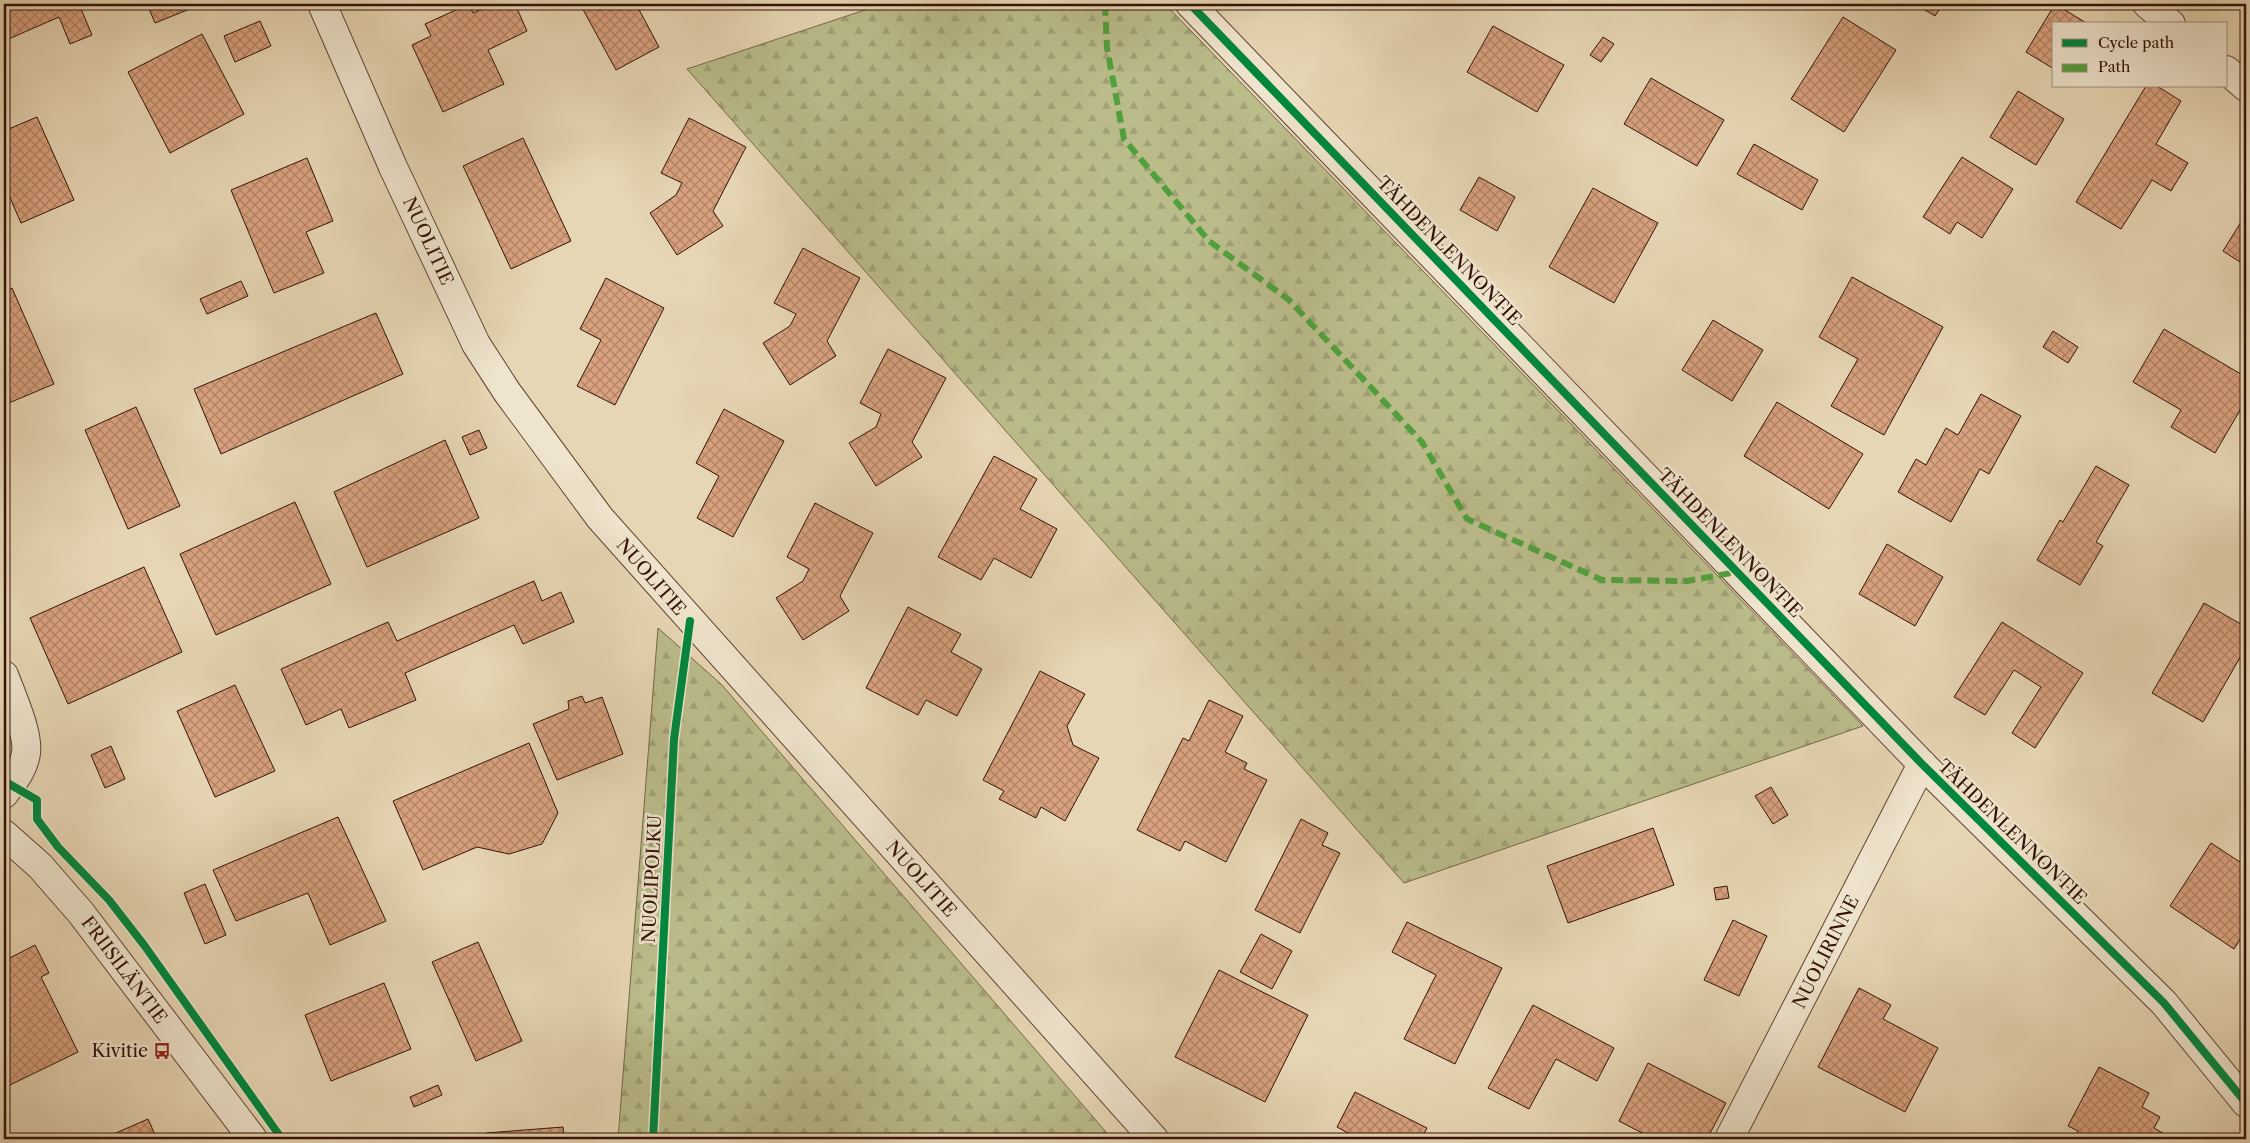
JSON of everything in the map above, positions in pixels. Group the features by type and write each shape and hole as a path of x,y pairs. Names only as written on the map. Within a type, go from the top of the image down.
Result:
{"street":[{"name":"NUOLITIE","path":"322,4 393,167 476,344 507,392 594,511 1154,1139"},
{"name":"TÄHDENLENNONTIE","path":"1190,4 1922,764 2164,1003 2246,1103"},
{"path":"2148,4 2169,22"},
{"path":"2228,72 2246,86"},
{"path":"4,675 20,718 27,752 22,768 4,794"},
{"name":"NUOLIRINNE","path":"1729,1139 1922,764"},
{"name":"FRIISILÄNTIE","path":"4,834 40,866 80,912 253,1139"}],"green space":[{"path":"883,4 1165,4 1863,726 1404,883 687,69"},
{"path":"658,628 722,685 1112,1139 618,1139"}],"building":[{"path":"4,4 79,4 92,35 70,44 59,17 4,41"},
{"path":"147,4 202,4 155,23"},
{"path":"469,4 473,13 492,4 515,4 527,31 488,50 504,84 443,112 412,45 431,36 425,24"},
{"path":"580,4 636,4 659,47 616,70"},
{"path":"1915,4 1943,4 1935,16"},
{"path":"2055,4 2085,22 2052,22 2052,68 2026,52"},
{"path":"1843,17 1896,50 1844,132 1791,99"},
{"path":"260,21 271,46 235,62 224,36"},
{"path":"1493,26 1564,65 1537,112 1467,72"},
{"path":"202,34 244,114 170,153 128,72"},
{"path":"1603,37 1614,44 1601,62 1590,55"},
{"path":"1651,78 1724,120 1697,166 1624,124"},
{"path":"2145,88 2160,88 2181,101 2156,144 2188,163 2171,191 2152,180 2121,229 2076,202"},
{"path":"2018,91 2064,119 2036,165 1990,137"},
{"path":"37,117 74,200 21,223 4,184 4,131"},
{"path":"689,118 746,147 713,211 723,226 677,255 650,213 676,195 682,183 661,173"},
{"path":"523,138 571,241 511,269 463,166"},
{"path":"1754,144 1818,180 1802,210 1737,174"},
{"path":"1962,157 2013,189 1982,238 1957,222 1950,234 1923,217"},
{"path":"307,158 333,221 306,232 324,273 274,293 231,190"},
{"path":"1479,177 1515,197 1497,231 1460,210"},
{"path":"1593,188 1658,223 1614,303 1549,267"},
{"path":"2246,214 2246,266 2223,251"},
{"path":"803,248 860,278 827,341 836,356 790,385 763,343 790,326 796,314 774,303"},
{"path":"1852,277 1943,327 1884,435 1831,406 1858,359 1819,337"},
{"path":"606,278 664,308 615,405 577,386 601,340 580,329"},
{"path":"241,281 248,296 207,314 200,299"},
{"path":"12,288 54,384 4,405 4,292"},
{"path":"376,313 403,374 221,454 194,389"},
{"path":"1713,320 1763,350 1732,401 1682,370"},
{"path":"2164,329 2246,377 2246,400 2215,453 2171,427 2181,410 2133,382"},
{"path":"2053,331 2078,347 2068,363 2043,347"},
{"path":"888,349 946,378 912,442 922,457 876,486 849,443 876,427 881,414 860,403"},
{"path":"1981,394 2021,416 1989,474 1980,469 1951,522 1898,492 1916,459 1926,465 1946,428 1958,435"},
{"path":"1777,402 1863,454 1829,509 1744,456"},
{"path":"136,407 180,506 128,529 85,430"},
{"path":"724,409 784,441 733,537 697,518 719,476 696,463"},
{"path":"479,430 487,448 470,455 462,437"},
{"path":"445,440 479,518 367,567 334,492"},
{"path":"994,456 1037,479 1020,509 1057,529 1031,578 994,558 981,580 938,557"},
{"path":"2096,466 2129,485 2096,542 2103,546 2080,585 2037,560 2060,520 2063,522"},
{"path":"295,502 331,584 216,635 180,554"},
{"path":"815,503 873,533 840,596 849,611 803,640 776,598 803,581 809,569 787,557"},
{"path":"1887,544 1943,577 1915,626 1859,594"},
{"path":"144,567 182,652 68,704 30,618"},
{"path":"534,581 542,601 561,592 574,622 523,644 514,625 405,673 416,700 349,728 341,709 306,725 281,669 388,622 397,641"},
{"path":"2204,603 2246,627 2246,647 2203,722 2152,693"},
{"path":"908,607 961,634 951,652 982,669 957,716 926,700 918,715 866,688"},
{"path":"2002,622 2083,673 2035,748 2012,733 2041,687 2014,670 1985,715 1954,697"},
{"path":"1040,671 1085,694 1067,726 1073,745 1099,758 1065,821 1041,807 1036,818 999,799 1004,791 983,780"},
{"path":"235,685 275,771 215,797 177,711"},
{"path":"582,696 585,703 602,697 623,754 557,780 533,724 569,709 568,701"},
{"path":"1209,700 1243,716 1225,752 1247,763 1244,769 1267,780 1226,862 1185,841 1180,851 1137,830 1183,738 1189,741"},
{"path":"529,743 558,813 542,844 509,854 477,847 423,870 393,801"},
{"path":"111,746 125,779 105,788 91,755"},
{"path":"1771,787 1788,815 1773,824 1755,796"},
{"path":"338,817 386,921 330,945 308,893 236,921 213,870"},
{"path":"1301,819 1328,833 1322,845 1340,853 1300,933 1255,910"},
{"path":"1653,828 1674,885 1568,923 1547,866"},
{"path":"2211,843 2246,866 2246,930 2234,949 2170,906"},
{"path":"205,884 226,935 205,944 184,893"},
{"path":"1727,886 1729,898 1716,900 1714,888"},
{"path":"1733,920 1767,936 1739,996 1704,980"},
{"path":"1407,922 1502,968 1455,1064 1404,1039 1436,975 1392,952"},
{"path":"1261,934 1292,951 1272,989 1240,972"},
{"path":"478,942 522,1041 476,1061 432,962"},
{"path":"35,945 49,973 41,977 78,1052 10,1085 4,1073 4,961"},
{"path":"1219,970 1308,1015 1265,1102 1175,1057"},
{"path":"384,983 411,1049 331,1081 305,1015"},
{"path":"1859,988 1891,1005 1883,1019 1938,1048 1905,1112 1818,1067"},
{"path":"1533,1005 1614,1048 1597,1081 1556,1059 1529,1109 1488,1088"},
{"path":"1648,1063 1726,1103 1707,1139 1646,1139 1648,1136 1619,1121"},
{"path":"2099,1067 2149,1093 2142,1107 2160,1117 2154,1128 2173,1139 2073,1139 2078,1131 2068,1126"},
{"path":"438,1085 442,1095 414,1107 410,1097"},
{"path":"1355,1092 1427,1128 1421,1139 1359,1139 1337,1127"},
{"path":"148,1119 157,1139 102,1139"},
{"path":"563,1127 564,1139 486,1139 486,1133"}],"marked path":[{"path":"1105,4 1107,48 1124,139 1209,241 1289,300 1422,442 1467,519 1602,580 1687,581 1737,572"}],"cycle path":[{"path":"1190,4 1922,764 2164,1003 2246,1103"},
{"name":"NUOLIPOLKU","path":"653,1139 674,739 690,621"},
{"path":"4,781 37,800 37,819 58,847 109,900 144,945 282,1139"}],"place":[{"name":"Kivitie","path":"162,1051"}]}
